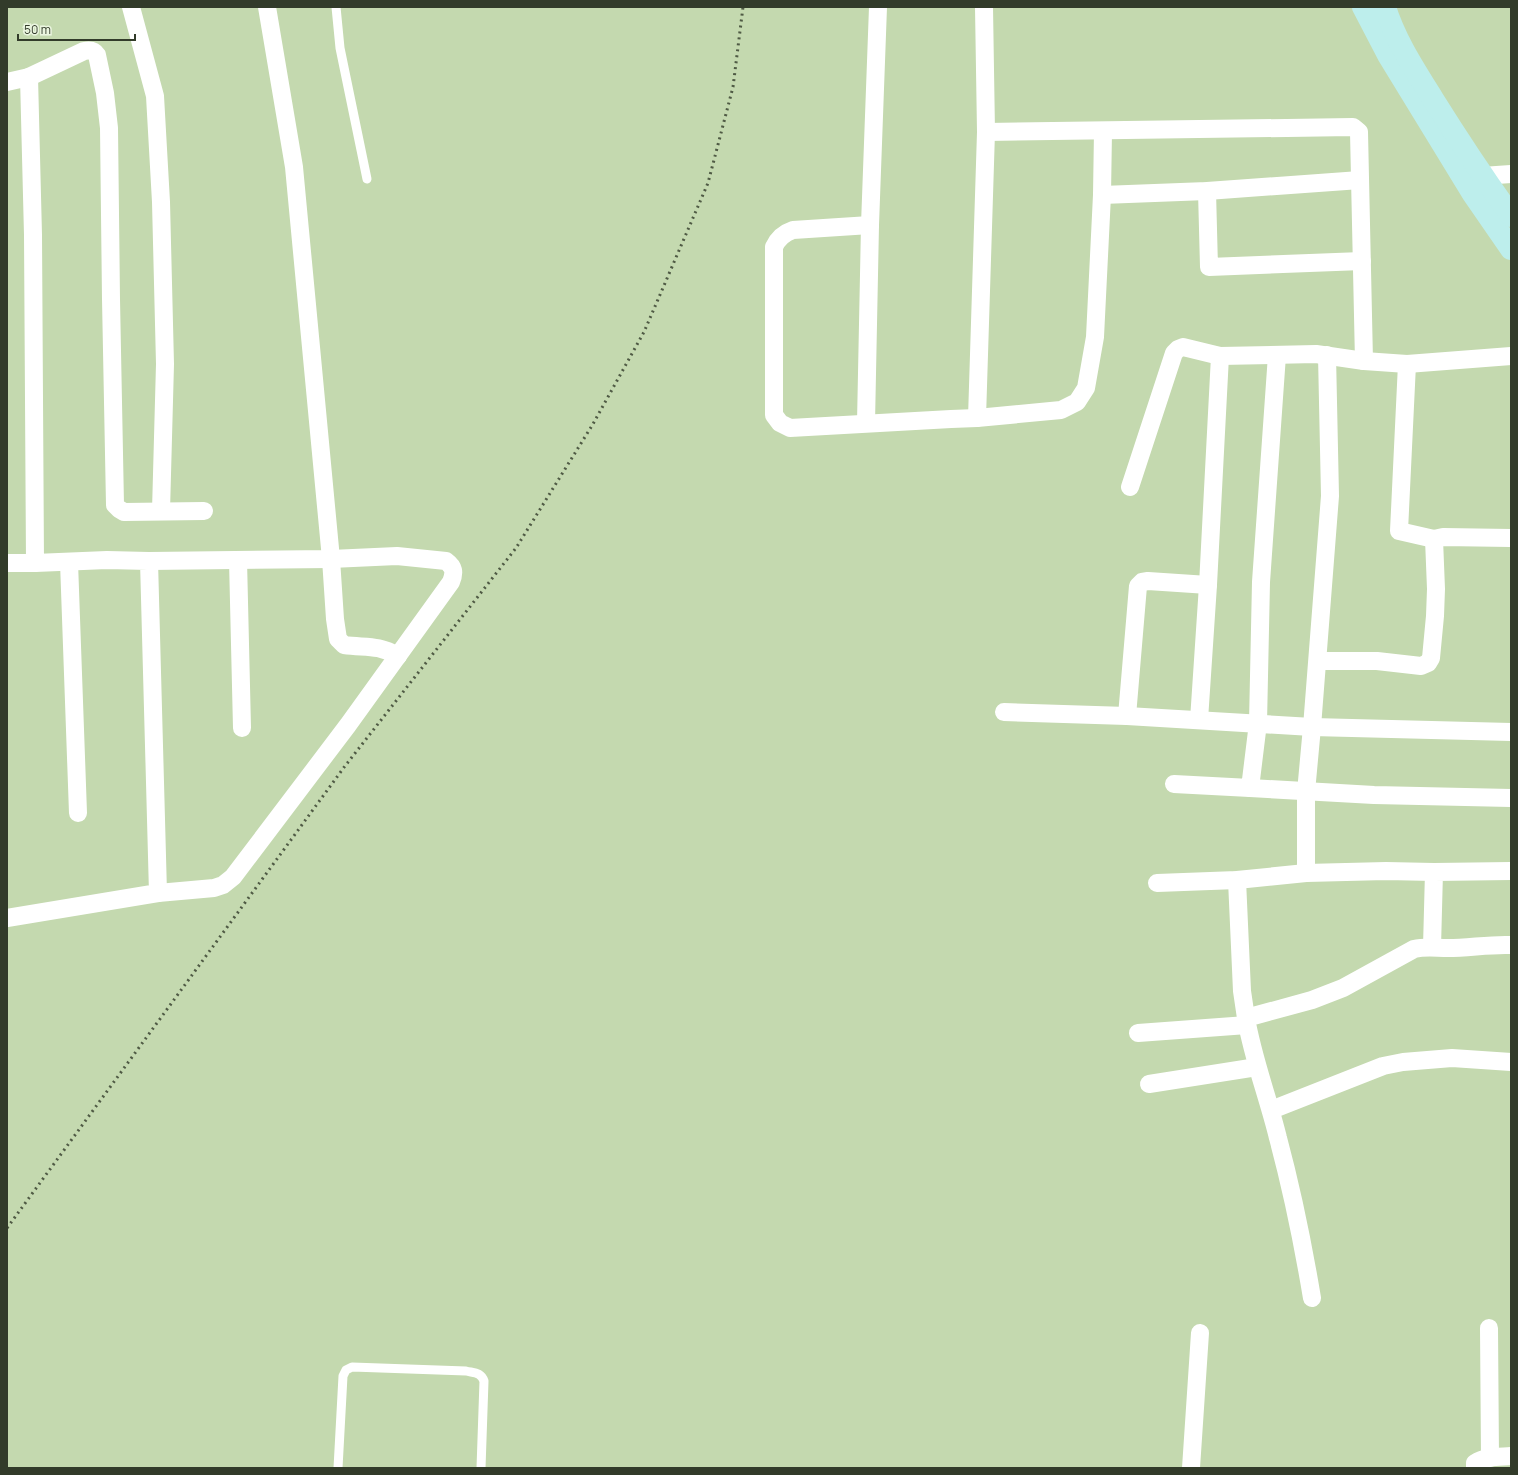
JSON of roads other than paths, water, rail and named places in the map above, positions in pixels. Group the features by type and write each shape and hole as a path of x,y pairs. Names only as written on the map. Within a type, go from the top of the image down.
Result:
{"street":[{"path":"131,7 155,96 161,202 165,364 161,511"},
{"path":"267,7 294,167 338,639 344,645 385,649 398,656"},
{"path":"866,423 870,225 878,7"},
{"path":"978,418 986,132 984,7"},
{"path":"1375,8 1388,17 1408,58 1482,176 1511,216"},
{"path":"1375,8 1461,162 1511,235"},
{"path":"1375,8 1388,55 1469,188 1511,249"},
{"path":"7,82 29,77 84,51 95,51 97,55 105,93 109,128 116,505 118,509 124,512 204,511"},
{"path":"29,77 33,235 35,563"},
{"path":"986,132 1353,127 1359,132 1364,361"},
{"path":"870,225 793,230 786,232 777,241 774,247 774,415 780,423 790,428 978,418 1061,410 1077,402 1086,388 1095,337 1102,195 1103,131"},
{"path":"1482,176 1511,174"},
{"path":"1102,195 1207,191 1360,180"},
{"path":"1207,191 1209,267 1362,261"},
{"path":"1130,487 1174,353 1183,347 1220,356 1316,354 1364,361 1407,364 1511,356"},
{"path":"1250,788 1258,723 1260,582 1277,355"},
{"path":"1306,873 1306,792 1318,661 1330,496 1327,355"},
{"path":"1199,720 1208,585 1220,356"},
{"path":"1407,364 1400,531 1434,539 1443,537 1511,538"},
{"path":"1318,661 1377,661 1421,666 1428,663 1431,658 1436,616 1434,539"},
{"path":"7,563 331,559 397,556 446,561 452,566 454,574 451,582 398,656 233,877 223,885 214,888 158,893 7,918"},
{"path":"238,560 242,728"},
{"path":"148,561 158,893"},
{"path":"69,562 78,813"},
{"path":"1127,716 1138,586 1142,582 1148,581 1208,585"},
{"path":"1004,712 1127,716 1312,727 1511,732"},
{"path":"1174,784 1374,795 1511,798"},
{"path":"1157,883 1238,880 1306,873 1386,871 1511,871"},
{"path":"1432,947 1434,872"},
{"path":"1238,880 1242,991 1246,1021 1257,1067 1271,1110 1290,1186 1312,1298"},
{"path":"1138,1033 1246,1021 1312,1000 1343,988 1414,949 1424,947 1448,948 1490,944 1511,945"},
{"path":"1271,1110 1383,1066 1403,1062 1452,1058 1511,1062"},
{"path":"1149,1084 1257,1067"},
{"path":"1489,1328 1490,1458"},
{"path":"1191,1468 1200,1333"},
{"path":"1474,1468 1475,1463 1490,1458 1511,1456"}],"lane":[{"path":"336,7 340,48 366,179"},
{"path":"338,1468 343,1376 346,1370 352,1367 466,1371 478,1373 482,1376 484,1381 481,1468"}],"railway":[{"path":"7,1228 345,766 516,548 593,424 644,332 708,183 733,87 743,7"}]}
